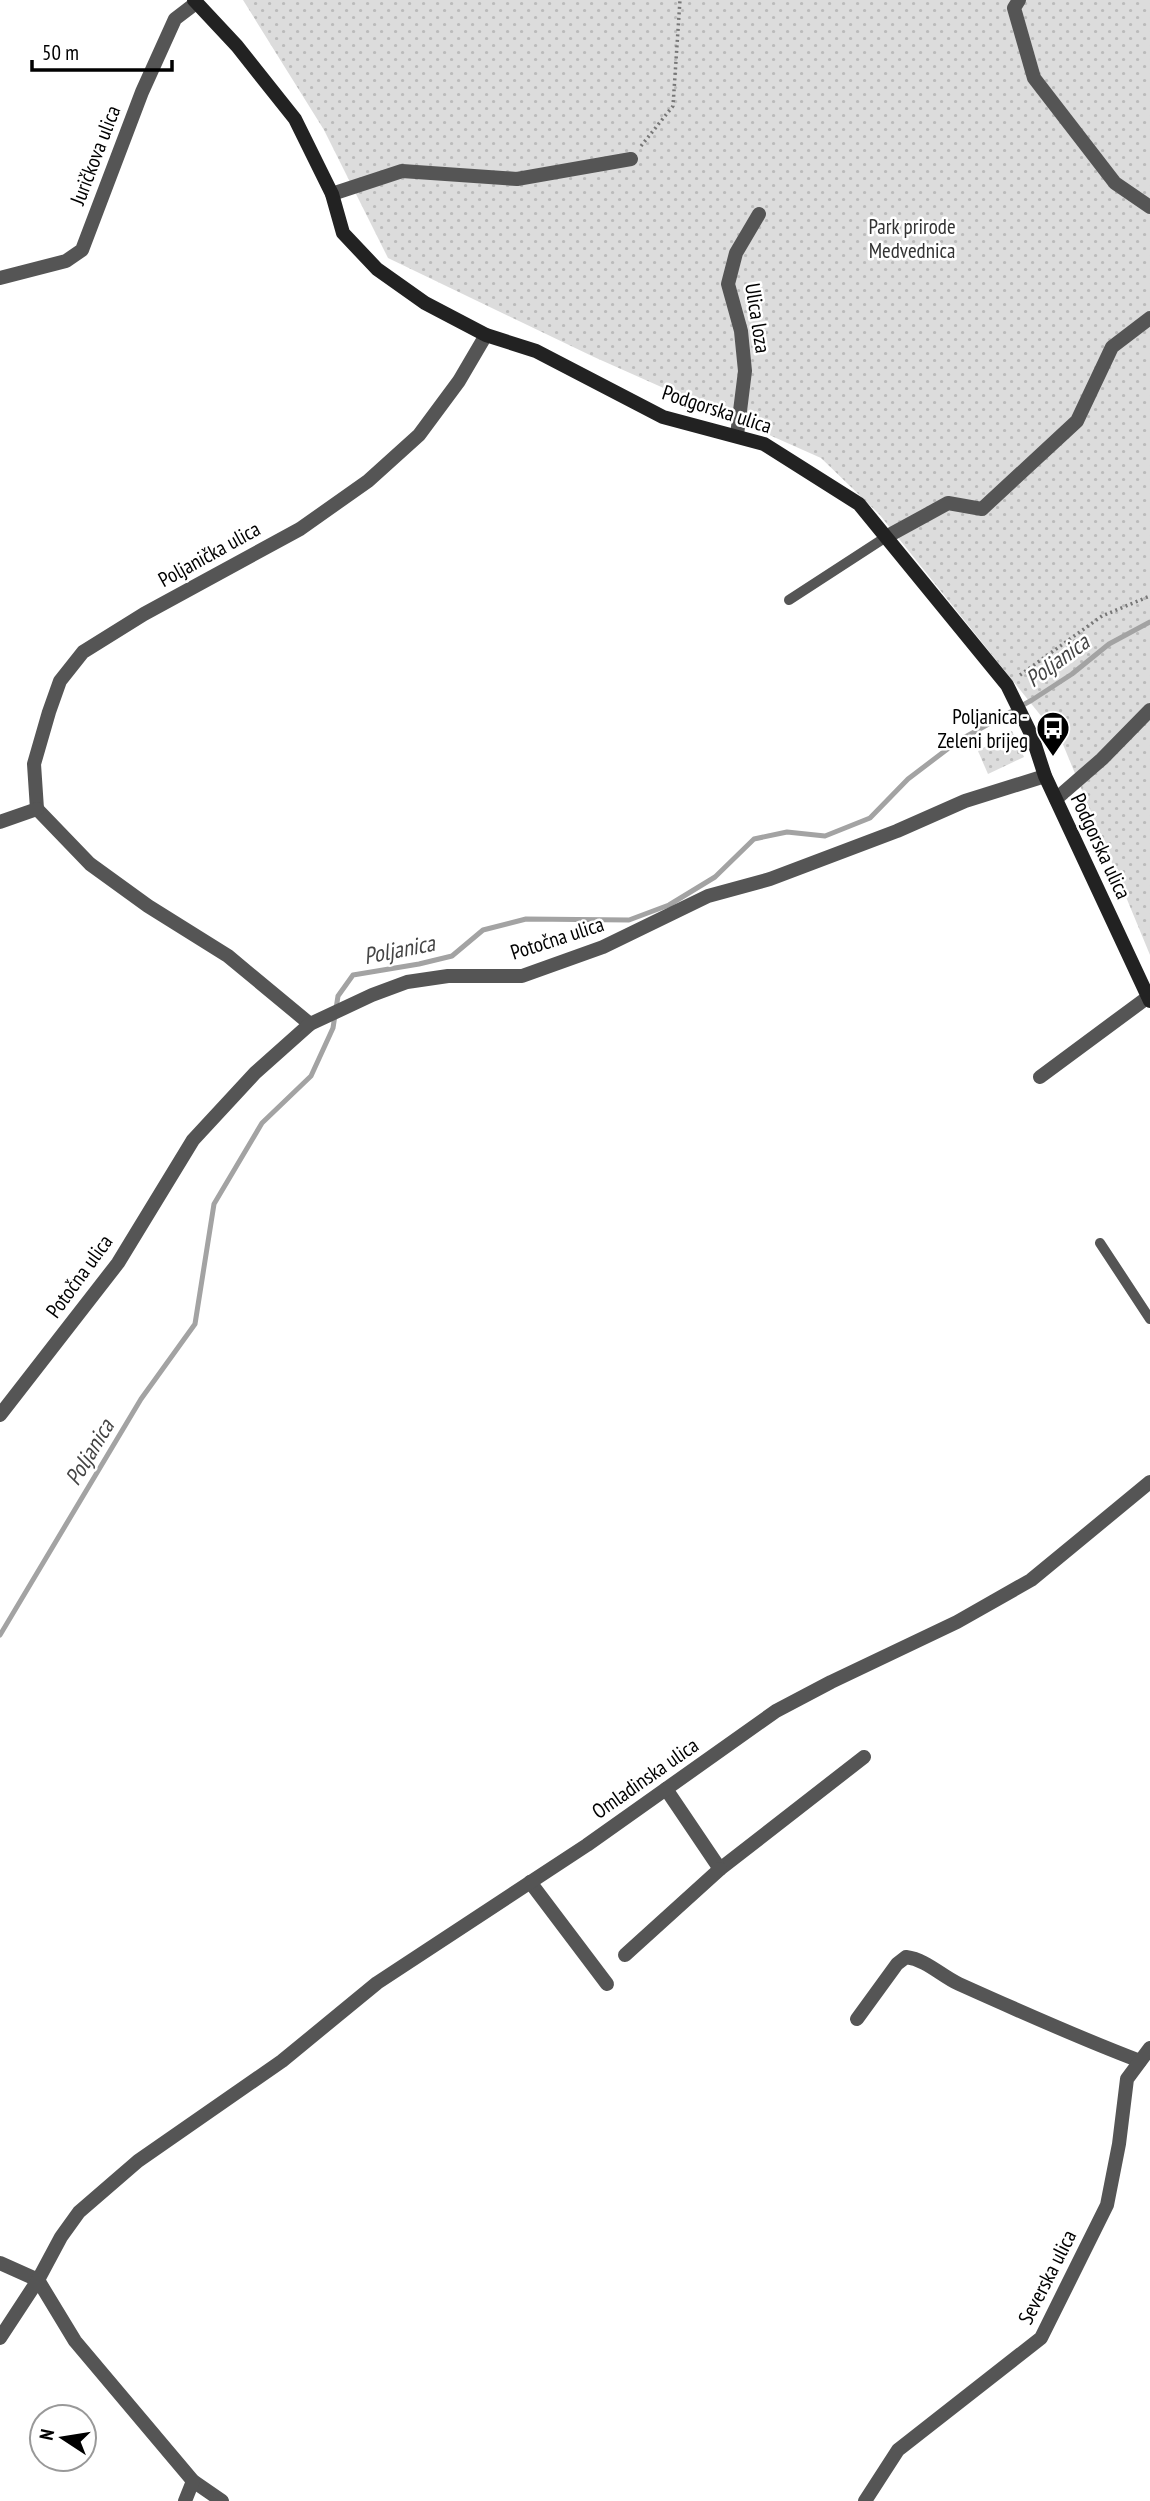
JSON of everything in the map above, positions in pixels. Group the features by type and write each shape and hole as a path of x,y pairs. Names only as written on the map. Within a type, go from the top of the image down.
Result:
{"main road":[{"name":"Podgorska ulica","path":"195,1 237,46 295,119 331,194 343,233 377,269 425,303 486,335 536,351 663,417 764,444 859,504 1010,691 1032,736 1045,776 1149,999"}],"street":[{"path":"1019,0 1014,8 1034,78 1115,183 1150,206"},
{"name":"Juričkova ulica","path":"0,278 66,261 82,250 153,68 175,19 195,1"},
{"path":"331,194 402,171 517,179 631,159"},
{"name":"Ulica loza","path":"737,435 745,371 741,331 728,284 736,253 760,214"},
{"path":"886,537 948,503 982,509 1077,421 1112,347 1150,318"},
{"name":"Poljanička ulica","path":"37,808 34,764 49,712 60,681 83,652 144,614 300,529 369,481 419,436 459,381 486,335"},
{"path":"1056,799 1102,759 1150,710"},
{"name":"Potočna ulica","path":"0,1415 118,1263 192,1140 255,1073 316,1021 407,982 448,976 522,976 603,947 708,896 770,879 897,831 965,801 1045,776"},
{"path":"0,822 37,808 90,864 148,906 228,956 316,1021"},
{"name":"Podgorska ulica","path":"1040,1077 1149,999"},
{"name":"Omladinska ulica","path":"0,2338 79,2212 138,2161 282,2061 377,1983 530,1882 776,1711 957,1622 1031,1580 1150,1482"},
{"path":"625,1955 720,1869 864,1757"},
{"path":"666,1789 720,1869"},
{"path":"530,1882 607,1984"},
{"path":"857,2019 897,1964 906,1957 920,1959 954,1981 1140,2062"},
{"name":"Severska ulica","path":"865,2501 898,2450 1041,2338 1107,2205 1119,2144 1127,2079 1150,2048"},
{"path":"0,2263 38,2280 75,2341 193,2482 222,2501"},
{"path":"185,2501 193,2482"}],"lane":[{"path":"789,600 886,537"},
{"path":"1100,1243 1150,1319"}],"path":[{"path":"631,159 673,106 681,0"},
{"path":"1010,691 1102,616 1150,596"}],"green space":[{"name":"Park prirode Medvednica","path":"243,0 1150,0 1150,955 1062,742 879,514 821,458 594,357 388,258 324,130"},
{"path":"1012,731 1024,757 988,774 978,751"}],"waterway":[{"name":"Poljanica","path":"0,1635 141,1399 195,1324 214,1204 262,1123 311,1076 333,1028 338,996 353,975 452,956 483,930 526,919 629,920 669,905 715,877 754,839 787,832 825,836 870,818 908,779 958,741 1032,700 1072,674 1109,644 1150,622"}],"place":[{"name":"Poljanica - Zeleni brijeg","path":"1053,758"}]}
